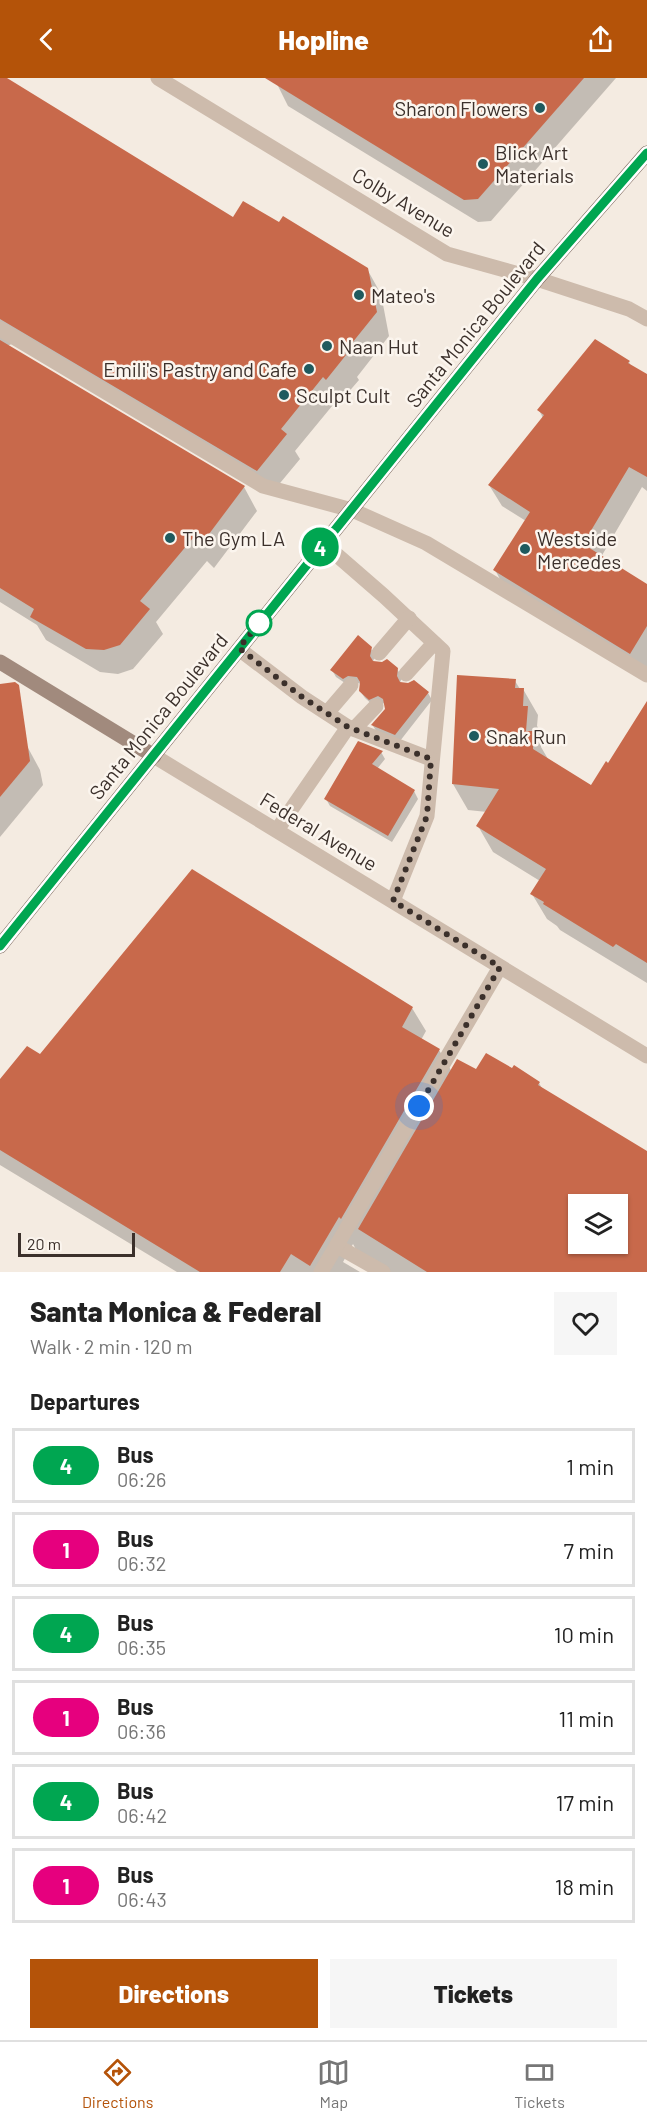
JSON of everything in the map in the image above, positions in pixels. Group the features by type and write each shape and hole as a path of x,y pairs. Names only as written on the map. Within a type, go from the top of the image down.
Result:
{"main road":[{"name":"Santa Monica Boulevard","path":"0,946 537,279 646,156"}],"street":[{"name":"Colby Avenue","path":"159,78 447,254 537,279 629,309 647,319"},
{"path":"0,329 263,486 352,510 426,543 647,675"},
{"path":"323,543 443,651 427,816 393,901"},
{"path":"379,653 409,618"},
{"path":"406,674 434,643"},
{"path":"239,648 302,697 351,728 431,759"},
{"name":"Federal Avenue","path":"0,662 647,1056"},
{"path":"327,713 351,685"},
{"path":"277,830 351,728 376,706"},
{"path":"321,1272 500,967"},
{"path":"337,1246 384,1272"}],"building":[{"path":"0,78 7,78 233,217 243,201 279,222 283,216 368,268 377,312 326,380 323,377 281,429 287,434 257,471 0,319"},
{"path":"265,78 584,78 478,199 464,200"},
{"path":"595,339 647,374 647,477 629,467 583,544 647,584 647,626 630,654 493,570 530,512 488,485 544,415 537,410"},
{"path":"0,340 245,486 200,546 193,538 140,601 150,609 120,645 104,650 86,649 30,617 34,609 0,588"},
{"path":"358,635 372,647 370,656 373,661 382,662 387,659 398,668 397,676 400,682 408,683 414,680 429,692 395,735 371,725 385,709 383,699 378,696 369,700 359,691 360,682 357,677 348,676 343,679 330,670"},
{"path":"457,675 516,679 515,688 524,688 523,706 528,706 526,731 534,731 533,749 591,785 606,761 608,763 647,701 647,963 616,944 613,947 530,894 546,869 476,826 499,789 452,784"},
{"path":"15,682 19,685 30,761 0,797 0,684"},
{"path":"358,741 383,751 372,764 415,790 388,836 324,799"},
{"path":"192,869 413,1007 402,1027 440,1049 341,1219 339,1217 310,1266 291,1254 280,1272 200,1272 0,1150 0,1079 27,1046 40,1054"},
{"path":"486,1053 512,1068 514,1065 540,1082 538,1085 647,1151 647,1272 427,1272 358,1229 457,1059 476,1069"}],"bus line":[{"name":"4","path":"0,946 537,279 647,153"}],"place":[{"name":"Sharon Flowers","path":"540,108"},
{"name":"Blick Art Materials","path":"483,164"},
{"name":"Mateo's","path":"359,295"},
{"name":"Naan Hut","path":"327,346"},
{"name":"Emili's Pastry and Cafe","path":"309,369"},
{"name":"Sculpt Cult","path":"284,395"},
{"name":"The Gym LA","path":"170,538"},
{"name":"Westside Mercedes","path":"525,549"},
{"name":"Snak Run","path":"474,736"}],"route":[{"path":"259,623 265,616 239,648 302,697 348,727 431,759 427,816 393,901 500,967 419,1106"}]}
